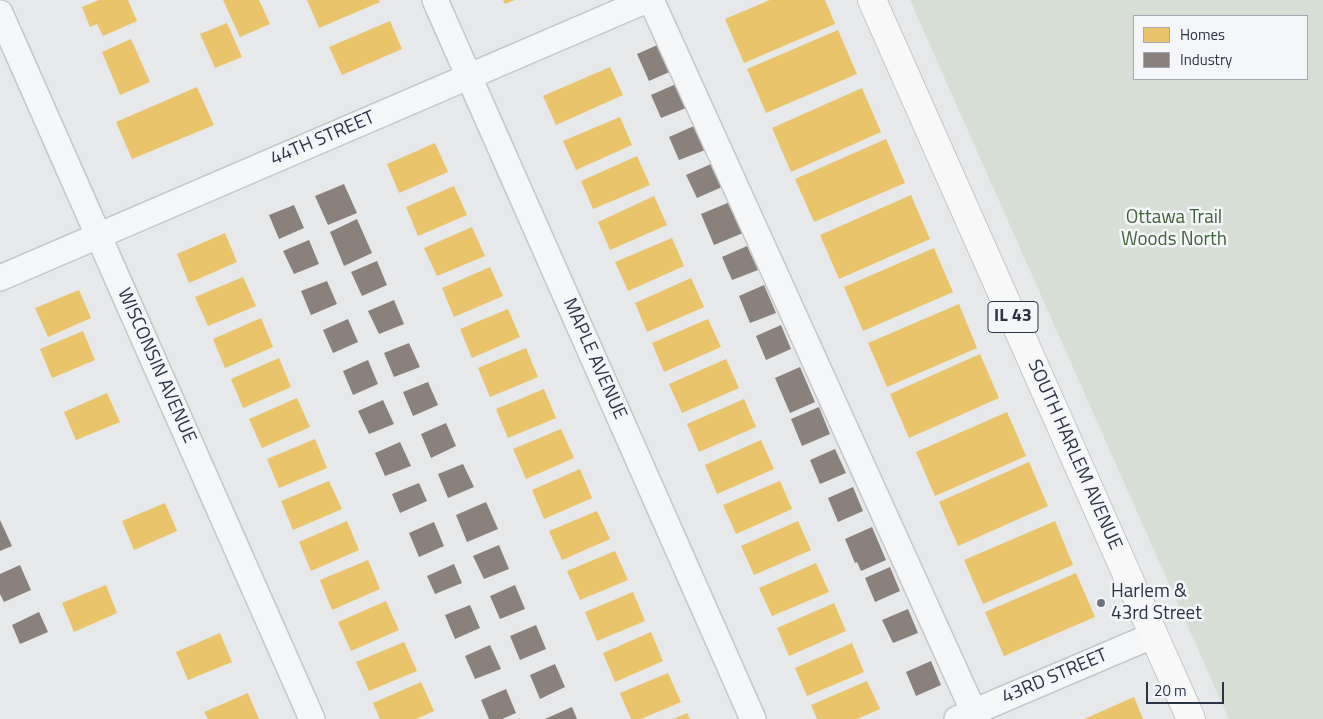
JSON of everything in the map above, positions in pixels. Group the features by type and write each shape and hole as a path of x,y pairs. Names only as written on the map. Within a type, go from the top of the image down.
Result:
{"main road":[{"name":"SOUTH HARLEM AVENUE","path":"872,0 1191,719"}],"street":[{"name":"MAPLE AVENUE","path":"435,0 753,719"},
{"name":"44TH STREET","path":"0,278 647,0"},
{"path":"651,0 969,717"},
{"name":"WISCONSIN AVENUE","path":"0,13 312,719"},
{"name":"43RD STREET","path":"969,717 1154,635"}],"green space":[{"name":"Ottawa Trail Woods North","path":"910,0 1323,0 1323,719 1229,719"}],"building: Homes":[{"path":"99,0 128,0 137,21 103,36 97,24 90,27 82,7"},
{"path":"223,0 259,0 270,24 240,37"},
{"path":"307,0 379,0 380,2 319,28"},
{"path":"503,0 515,0 505,4"},
{"path":"770,0 825,0 835,24 744,63 725,19"},
{"path":"390,21 402,49 342,75 329,47"},
{"path":"227,23 242,57 215,68 200,34"},
{"path":"838,30 857,74 766,113 747,69"},
{"path":"131,39 150,82 120,95 102,52"},
{"path":"610,67 623,95 556,125 543,96"},
{"path":"197,87 214,125 132,159 116,122"},
{"path":"862,88 881,132 791,172 772,128"},
{"path":"620,117 632,145 576,170 563,141"},
{"path":"886,139 905,183 814,222 795,179"},
{"path":"435,143 448,172 399,193 387,164"},
{"path":"637,156 650,185 593,209 581,181"},
{"path":"454,186 467,215 418,236 406,207"},
{"path":"911,195 930,239 839,279 820,235"},
{"path":"654,196 667,225 610,250 598,222"},
{"path":"472,227 485,256 437,276 424,248"},
{"path":"225,233 237,262 189,283 177,254"},
{"path":"672,238 684,266 628,291 615,262"},
{"path":"934,248 953,292 863,331 844,287"},
{"path":"490,267 503,296 454,317 442,288"},
{"path":"243,277 256,306 208,326 195,297"},
{"path":"691,278 704,307 647,332 635,303"},
{"path":"79,290 91,318 48,337 35,308"},
{"path":"959,304 977,348 887,387 868,343"},
{"path":"508,309 520,337 472,358 460,329"},
{"path":"261,318 273,347 225,368 213,339"},
{"path":"708,319 721,347 664,372 652,343"},
{"path":"83,331 95,360 52,378 40,349"},
{"path":"526,348 538,377 490,397 478,368"},
{"path":"980,354 999,398 909,438 890,394"},
{"path":"279,358 291,387 243,408 231,379"},
{"path":"726,359 739,388 682,413 669,384"},
{"path":"544,389 556,418 508,438 496,409"},
{"path":"107,393 120,422 76,440 64,412"},
{"path":"297,398 310,427 262,448 249,419"},
{"path":"744,399 756,427 699,452 687,424"},
{"path":"1007,412 1026,456 935,496 916,452"},
{"path":"561,429 574,458 526,479 513,449"},
{"path":"315,439 327,468 279,488 267,459"},
{"path":"761,440 774,469 717,494 705,465"},
{"path":"1029,462 1048,506 958,546 939,502"},
{"path":"580,469 592,498 544,519 532,490"},
{"path":"329,481 342,509 293,530 281,501"},
{"path":"780,481 792,509 736,534 723,505"},
{"path":"165,503 177,531 134,550 122,521"},
{"path":"597,511 610,539 562,560 549,531"},
{"path":"347,521 359,550 311,571 299,542"},
{"path":"798,521 811,550 754,575 741,546"},
{"path":"1055,521 1073,565 983,604 964,560"},
{"path":"615,551 628,580 580,600 567,571"},
{"path":"368,560 380,589 332,610 320,580"},
{"path":"816,563 829,592 772,616 759,588"},
{"path":"1076,573 1095,617 1004,656 985,612"},
{"path":"106,585 117,613 74,632 62,603"},
{"path":"633,592 645,621 597,641 585,612"},
{"path":"386,601 399,630 351,651 338,622"},
{"path":"834,603 846,631 789,656 777,628"},
{"path":"651,632 663,661 615,682 603,653"},
{"path":"220,633 232,662 188,680 176,652"},
{"path":"404,642 417,671 369,691 356,662"},
{"path":"852,643 864,672 807,696 795,668"},
{"path":"668,673 681,702 641,719 631,719 620,693"},
{"path":"867,681 880,709 857,719 817,719 811,705"},
{"path":"421,682 434,711 416,719 380,719 373,703"},
{"path":"248,693 259,719 208,719 204,712"},
{"path":"1134,697 1143,719 1084,719"},
{"path":"687,713 690,719 673,719"}],"building: Industry":[{"path":"662,43 674,70 649,81 637,54"},
{"path":"676,84 686,108 661,118 651,95"},
{"path":"694,126 705,150 679,160 669,137"},
{"path":"711,164 722,187 697,198 686,175"},
{"path":"344,184 357,213 328,225 315,196"},
{"path":"730,202 743,233 714,245 701,214"},
{"path":"294,205 304,228 279,239 269,215"},
{"path":"357,219 372,253 344,266 330,232"},
{"path":"309,240 319,264 294,274 283,251"},
{"path":"747,246 758,270 732,280 722,257"},
{"path":"377,261 387,285 362,296 351,272"},
{"path":"327,281 337,304 311,315 301,291"},
{"path":"764,285 776,313 750,323 739,296"},
{"path":"394,300 404,324 379,334 368,311"},
{"path":"348,319 358,342 333,353 323,330"},
{"path":"781,325 791,349 766,360 756,336"},
{"path":"409,343 420,367 394,377 384,353"},
{"path":"368,360 378,384 353,395 343,371"},
{"path":"800,367 815,402 790,413 775,378"},
{"path":"428,382 438,405 413,416 403,392"},
{"path":"383,400 394,424 369,434 358,411"},
{"path":"819,407 830,434 802,446 791,419"},
{"path":"446,423 456,446 431,458 421,434"},
{"path":"400,442 411,466 385,476 375,453"},
{"path":"835,449 846,473 820,484 810,460"},
{"path":"463,464 474,487 448,498 438,474"},
{"path":"419,483 427,501 400,513 392,494"},
{"path":"853,487 863,511 838,522 828,498"},
{"path":"486,502 498,529 467,542 456,515"},
{"path":"0,520 12,546 0,551"},
{"path":"434,522 444,546 419,557 409,533"},
{"path":"872,527 886,560 861,571 857,562 855,563 845,539"},
{"path":"499,545 509,569 484,579 473,556"},
{"path":"454,564 462,583 435,594 427,576"},
{"path":"20,565 31,590 4,602 0,594 0,574"},
{"path":"890,567 900,591 875,602 865,578"},
{"path":"515,585 525,609 500,619 490,596"},
{"path":"470,605 480,628 455,639 445,615"},
{"path":"908,609 918,633 893,643 882,620"},
{"path":"39,612 48,632 20,644 12,625"},
{"path":"536,625 546,649 520,660 510,636"},
{"path":"490,645 501,669 475,679 465,656"},
{"path":"931,661 941,685 916,696 906,672"},
{"path":"555,664 565,687 540,699 530,675"},
{"path":"506,689 516,713 502,719 489,719 481,700"},
{"path":"572,707 577,719 545,719"}],"place":[{"name":"Harlem & 43rd Street","path":"1101,603"}]}
